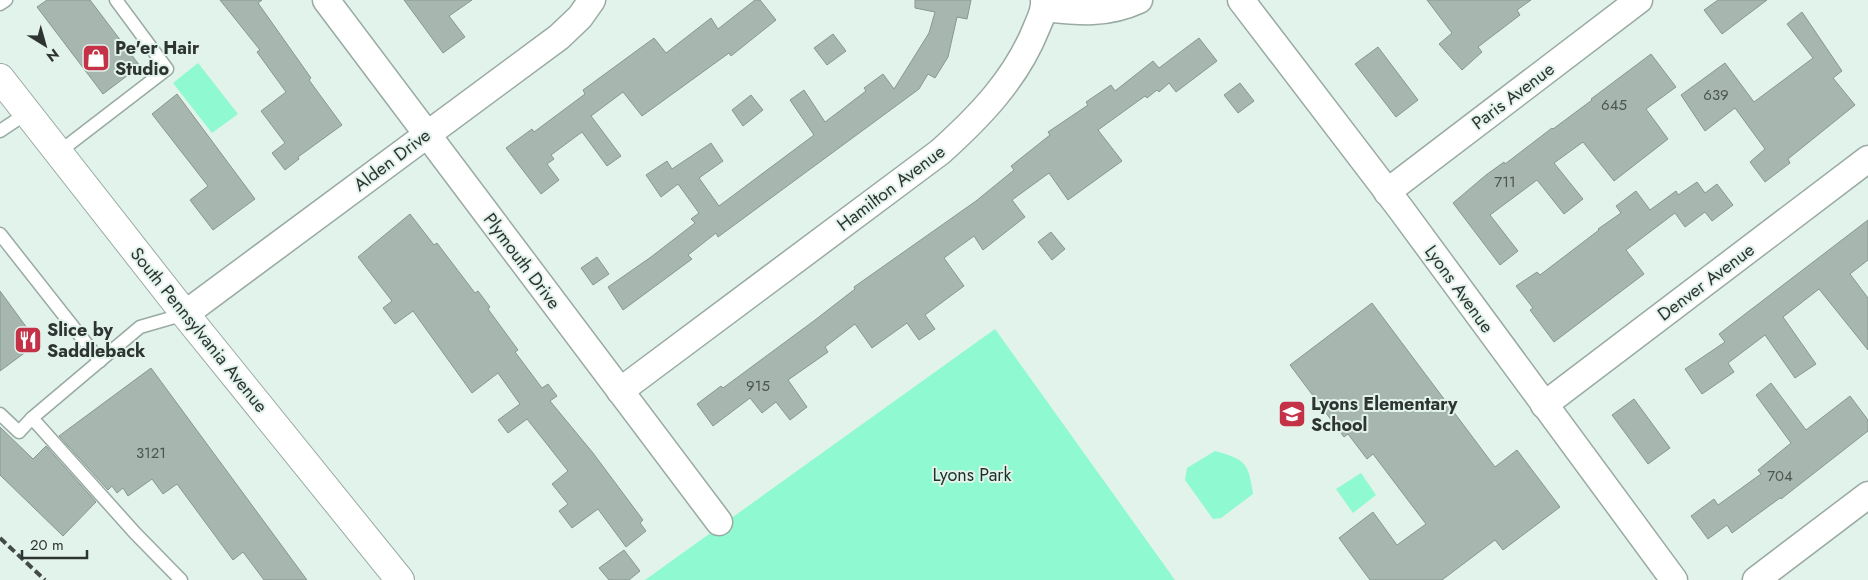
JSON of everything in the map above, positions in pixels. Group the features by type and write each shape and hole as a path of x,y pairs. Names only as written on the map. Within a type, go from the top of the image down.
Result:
{"main road":[{"name":"South Pennsylvania Avenue","path":"0,78 185,314 400,580"}],"street":[{"name":"Plymouth Drive","path":"326,0 719,522"},
{"name":"Alden Drive","path":"185,314 559,37 580,17 592,0"},
{"name":"Hamilton Avenue","path":"620,391 940,152 976,120 1005,85 1028,49 1045,4 1086,13 1128,6 1139,0"},
{"name":"Lyons Avenue","path":"1241,0 1387,192 1674,580"},
{"name":"Paris Avenue","path":"1387,192 1639,0"},
{"name":"Denver Avenue","path":"1544,405 1868,160"},
{"path":"1756,580 1868,495"}],"lane":[{"path":"0,4 6,0"},
{"path":"59,152 167,69 116,0"},
{"path":"0,131 27,113"},
{"path":"0,234 100,361"},
{"path":"0,414 18,432 140,327 185,314"},
{"path":"32,418 135,533 181,580"}],"green space":[{"path":"198,63 238,114 212,133 173,83"},
{"name":"Lyons Park","path":"995,329 1175,580 645,580"},
{"path":"1215,451 1233,457 1244,464 1249,475 1253,494 1221,518 1213,519 1185,480 1187,468"},
{"path":"1361,473 1376,495 1353,513 1336,489"}],"building":[{"path":"47,0 90,0 140,66 103,94 37,7"},
{"path":"220,0 262,0 258,3 311,78 309,80 342,125 298,157 299,159 285,170 272,153 285,143 261,111 286,92 257,52 260,50"},
{"path":"404,0 472,0 449,16 465,37 443,53"},
{"path":"755,0 760,0 776,20 731,56 729,53 642,116 623,92 591,116 621,156 607,166 582,132 551,155 554,159 547,164 559,180 541,194 506,148 532,129 534,132 585,94 583,90 654,38 666,53 711,18 718,29"},
{"path":"915,0 971,0 967,19 957,17 948,57 935,78 928,74 919,89 718,237 716,233 688,255 692,259 623,310 608,287 695,223 691,219 699,213 678,184 661,197 646,175 667,161 672,169 711,143 723,161 699,178 719,206 814,135 790,100 804,90 825,122 866,91 864,88 883,74 894,89 929,33 935,12 915,8"},
{"path":"1427,0 1531,0 1517,10 1520,15 1478,47 1482,52 1462,70 1439,44 1452,33"},
{"path":"1718,0 1767,0 1722,34 1704,10"},
{"path":"1802,12 1842,71 1833,78 1855,105 1788,159 1790,163 1765,182 1750,162 1765,149 1735,108 1705,131 1681,95 1725,63 1754,102 1813,58 1787,24"},
{"path":"833,34 846,51 827,65 814,48"},
{"path":"1199,38 1217,61 1176,92 1169,83 1159,92 1157,90 1147,98 1145,96 1098,130 1122,161 1068,200 1049,173 1012,200 1025,217 983,250 974,236 944,258 964,286 925,315 935,329 919,340 907,323 872,348 855,324 825,347 828,352 788,380 807,407 790,420 776,402 762,413 750,398 713,426 697,404 721,386 723,388 815,320 855,289 854,287 976,201 1014,170 1011,166 1050,135 1048,132 1088,105 1086,102 1111,85 1115,91 1153,61 1159,68"},
{"path":"1378,47 1418,100 1396,117 1355,64"},
{"path":"1651,54 1676,87 1646,109 1668,139 1614,181 1583,142 1554,163 1583,199 1564,214 1537,180 1490,215 1518,251 1500,265 1453,203 1486,175 1504,162 1505,164 1553,129"},
{"path":"1240,83 1254,101 1238,113 1224,95"},
{"path":"177,94 255,199 213,230 190,200 208,186 152,114"},
{"path":"751,95 763,110 743,126 732,110"},
{"path":"1697,182 1705,193 1717,184 1733,205 1712,221 1705,212 1685,227 1675,213 1626,250 1644,274 1554,342 1530,310 1533,308 1516,286 1537,272 1540,275 1621,213 1616,206 1636,191 1650,210 1676,191 1678,195"},
{"path":"410,214 434,245 437,243 475,293 478,291 490,307 488,309 518,350 515,352 542,388 548,384 557,396 550,401 593,453 643,520 640,523 646,531 626,547 598,509 572,528 559,511 568,504 552,484 568,471 527,419 508,433 498,420 520,404 498,373 472,393 413,311 395,324 383,308 392,301 358,257"},
{"path":"1868,220 1868,260 1850,274 1868,298 1868,350 1819,289 1783,317 1816,364 1795,378 1765,335 1728,363 1734,372 1702,394 1685,369 1725,342 1719,334"},
{"path":"1051,232 1065,249 1052,260 1038,242"},
{"path":"597,257 609,274 593,285 581,268"},
{"path":"0,291 38,343 0,371"},
{"path":"1372,303 1495,467 1517,450 1560,507 1503,550 1495,540 1442,580 1370,580 1339,538 1373,512 1397,545 1426,524 1373,454 1367,459 1348,434 1344,437 1290,365"},
{"path":"151,368 307,580 264,580 243,552 233,560 177,484 163,494 152,479 128,496 123,488 117,493 112,486 108,490 59,436"},
{"path":"1771,383 1806,430 1850,396 1868,420 1868,431 1781,499 1732,533 1727,525 1708,539 1691,516 1714,499 1718,505 1761,474 1758,470 1791,443 1756,395"},
{"path":"1634,399 1670,448 1648,464 1612,415"},
{"path":"0,427 33,459 46,446 96,502 63,536 0,475"},
{"path":"624,550 640,571 629,580 609,580 599,568"}],"railway":[{"path":"0,538 45,580"}],"place":[{"name":"Pe'er Hair Studio","path":"96,58"},
{"name":"Slice by Saddleback","path":"28,340"},
{"name":"Lyons Elementary School","path":"1292,414"}]}
